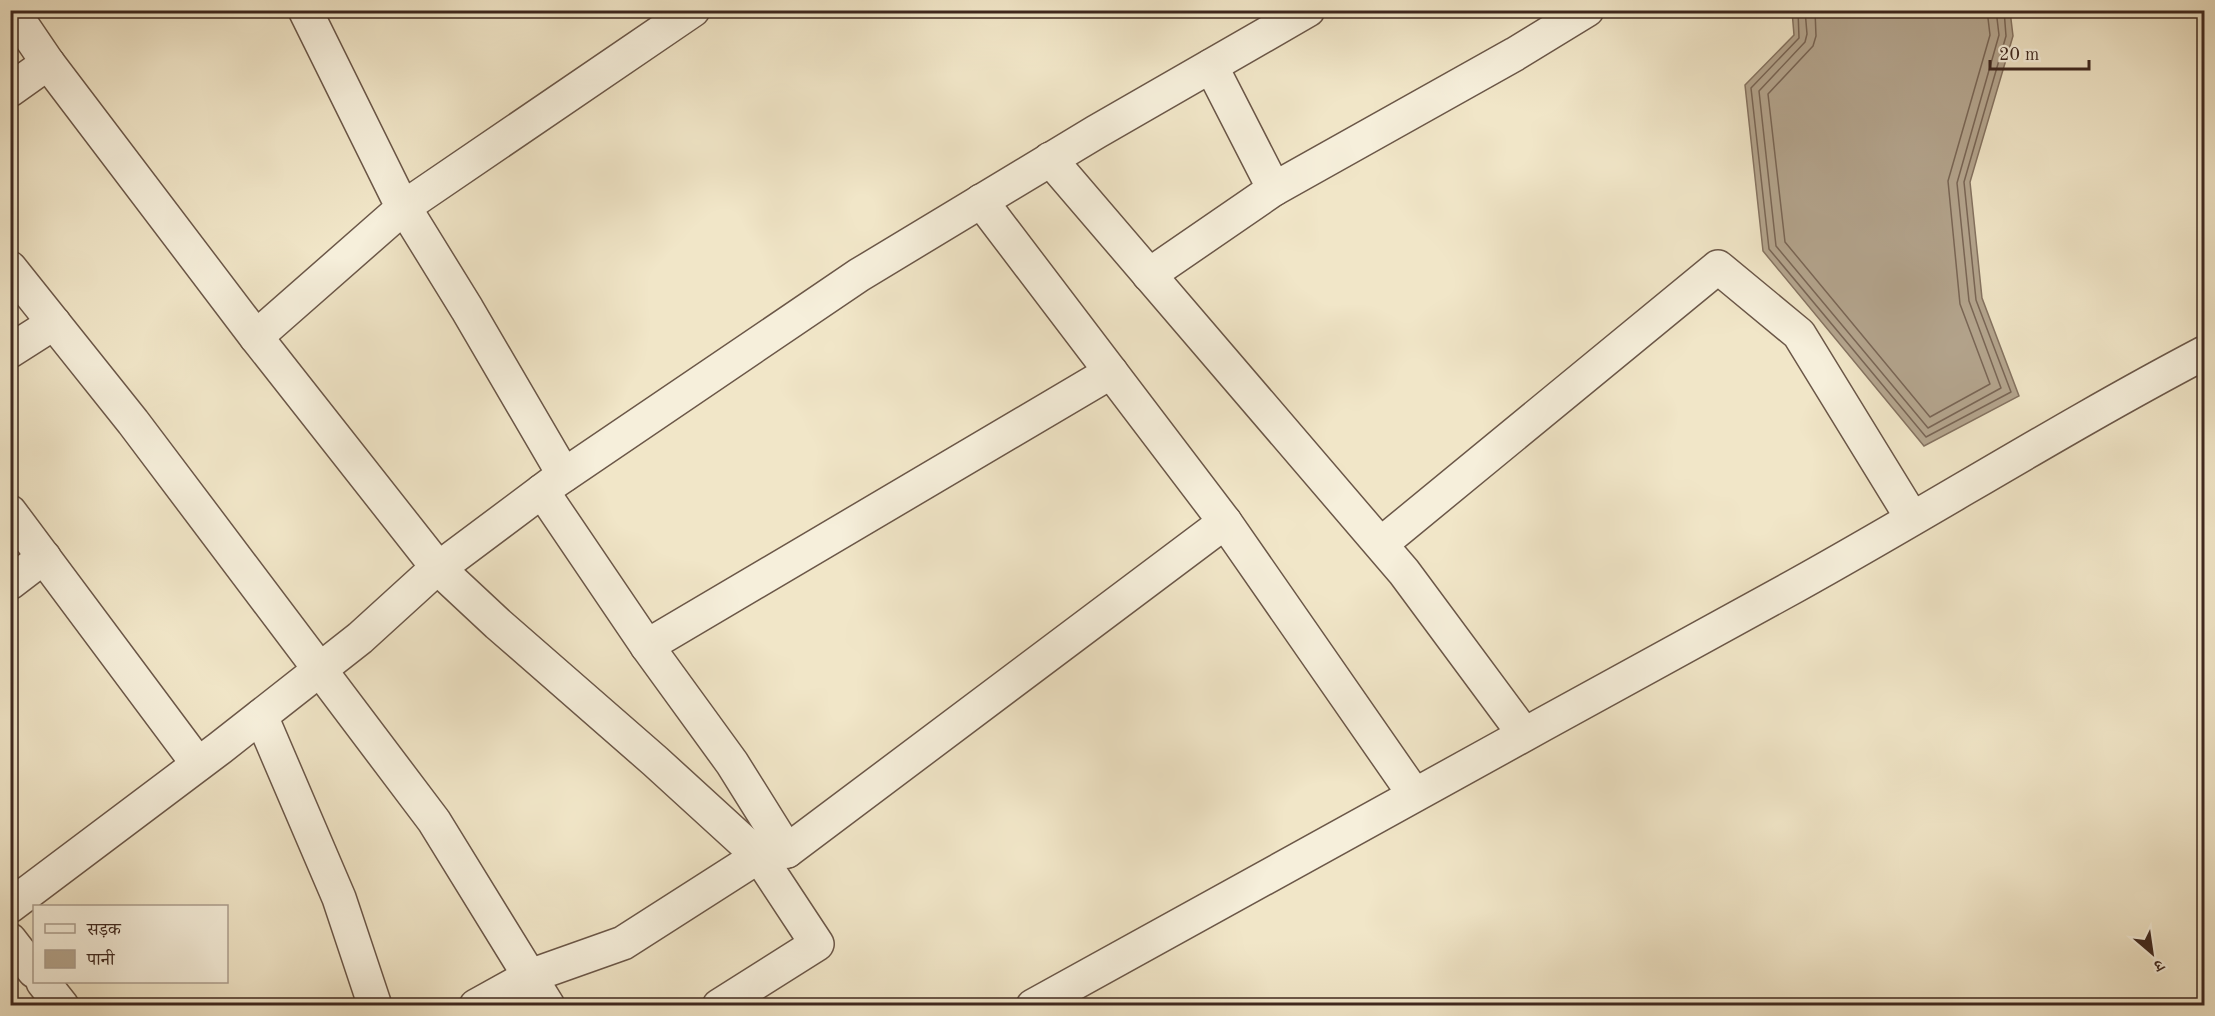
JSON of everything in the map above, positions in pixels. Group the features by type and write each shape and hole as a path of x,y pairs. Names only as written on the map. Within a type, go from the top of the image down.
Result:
{"street":[{"path":"12,10 48,63 256,337 438,568 498,624 655,761 773,853"},
{"path":"305,10 404,207 467,309 553,483 647,645 732,763 817,944 719,1005"},
{"path":"10,906 261,716 360,638 438,568 553,483 859,275 1050,159 1308,10"},
{"path":"1149,275 1274,189 1515,54 1587,10"},
{"path":"256,337 404,207 679,14"},
{"path":"10,90 48,63"},
{"path":"1211,66 1274,189"},
{"path":"1050,159 1381,544 1524,734"},
{"path":"981,201 1225,522 1414,794"},
{"path":"1381,544 1718,267 1799,334 1912,518"},
{"path":"10,268 133,422 434,820 548,1005"},
{"path":"10,351 54,323"},
{"path":"1033,1005 1798,584 2114,400 2205,353"},
{"path":"647,645 1111,372"},
{"path":"10,512 198,764"},
{"path":"476,1005 530,976 623,943 773,853 1225,522"},
{"path":"10,583 44,557"},
{"path":"261,716 339,898 375,1005"},
{"path":"10,940 33,970"},
{"path":"45,983 62,1005"}],"water":[{"path":"1792,11 2010,11 2013,36 1970,182 1982,298 2019,396 1924,446 1763,251 1745,85 1794,35"}]}
